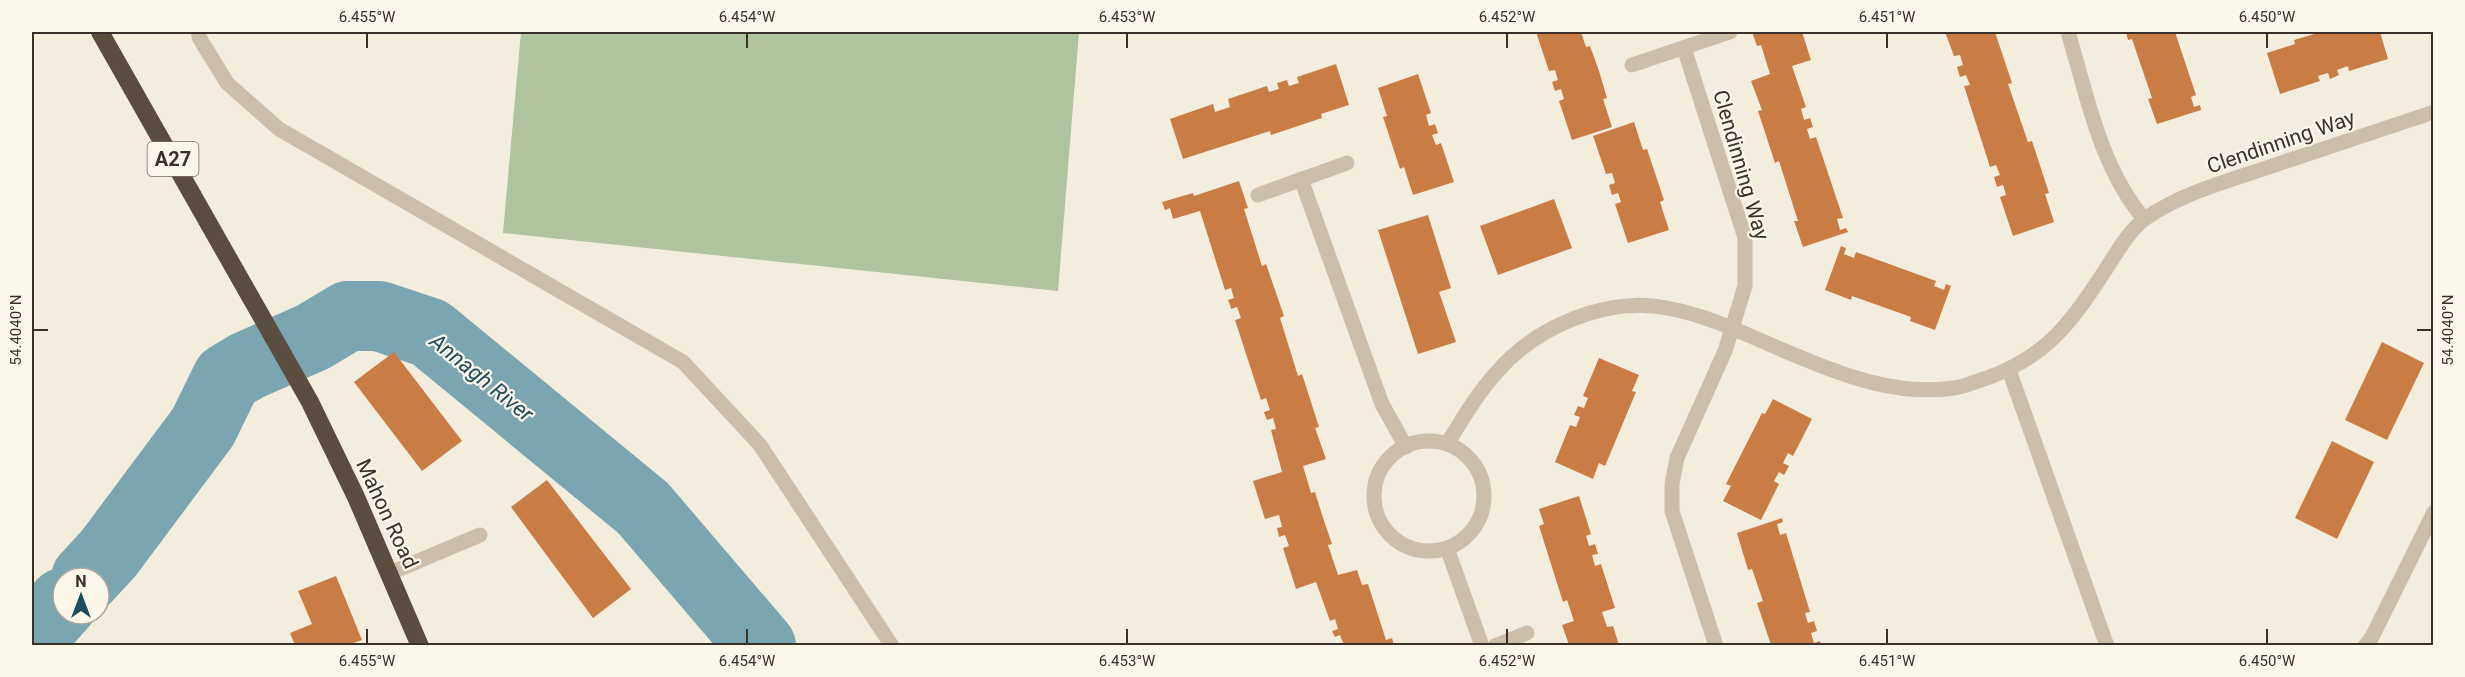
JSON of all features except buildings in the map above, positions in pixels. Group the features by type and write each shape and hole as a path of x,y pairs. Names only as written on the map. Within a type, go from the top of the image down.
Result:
{"highway":[{"name":"Mahon Road","path":"100,32 246,286 309,402 356,497 420,645"}],"street":[{"path":"198,32 227,82 279,129 683,362 760,445 892,645"},
{"path":"1632,65 1730,32"},
{"path":"2068,32 2102,142 2115,176 2144,219"},
{"name":"Clendinning Way","path":"1684,48 1745,238 1745,286 1725,351 1677,458 1672,484 1672,511 1716,645"},
{"name":"Clendinning Way","path":"1447,444 1482,391 1510,357 1533,340 1568,322 1601,310 1637,305 1667,308 1732,329 1843,376 1885,386 1921,391 1956,388 2009,370 2042,349 2076,316 2121,244 2144,219 2179,200 2218,184 2433,112"},
{"path":"1258,195 1347,163"},
{"path":"1301,179 1382,404 1406,447"},
{"path":"2009,370 2107,645"},
{"path":"1426,442 1447,444 1462,452 1474,464 1482,479 1485,496 1482,513 1474,529 1462,540 1447,548 1428,551 1410,548 1382,525 1376,508 1375,490 1380,472 1391,457 1406,447 1426,442"},
{"path":"2365,645 2372,637 2433,512"},
{"path":"390,573 480,535"},
{"path":"1447,548 1482,645"},
{"path":"1495,645 1527,633"}],"green space":[{"path":"521,32 1079,32 1058,291 503,233"}],"waterway":[{"name":"Annagh River","path":"97,566 203,427 227,378 247,366 313,337 348,316 379,316 430,333 643,508 761,646"},
{"name":"Annagh River","path":"32,638 51,617"}]}
